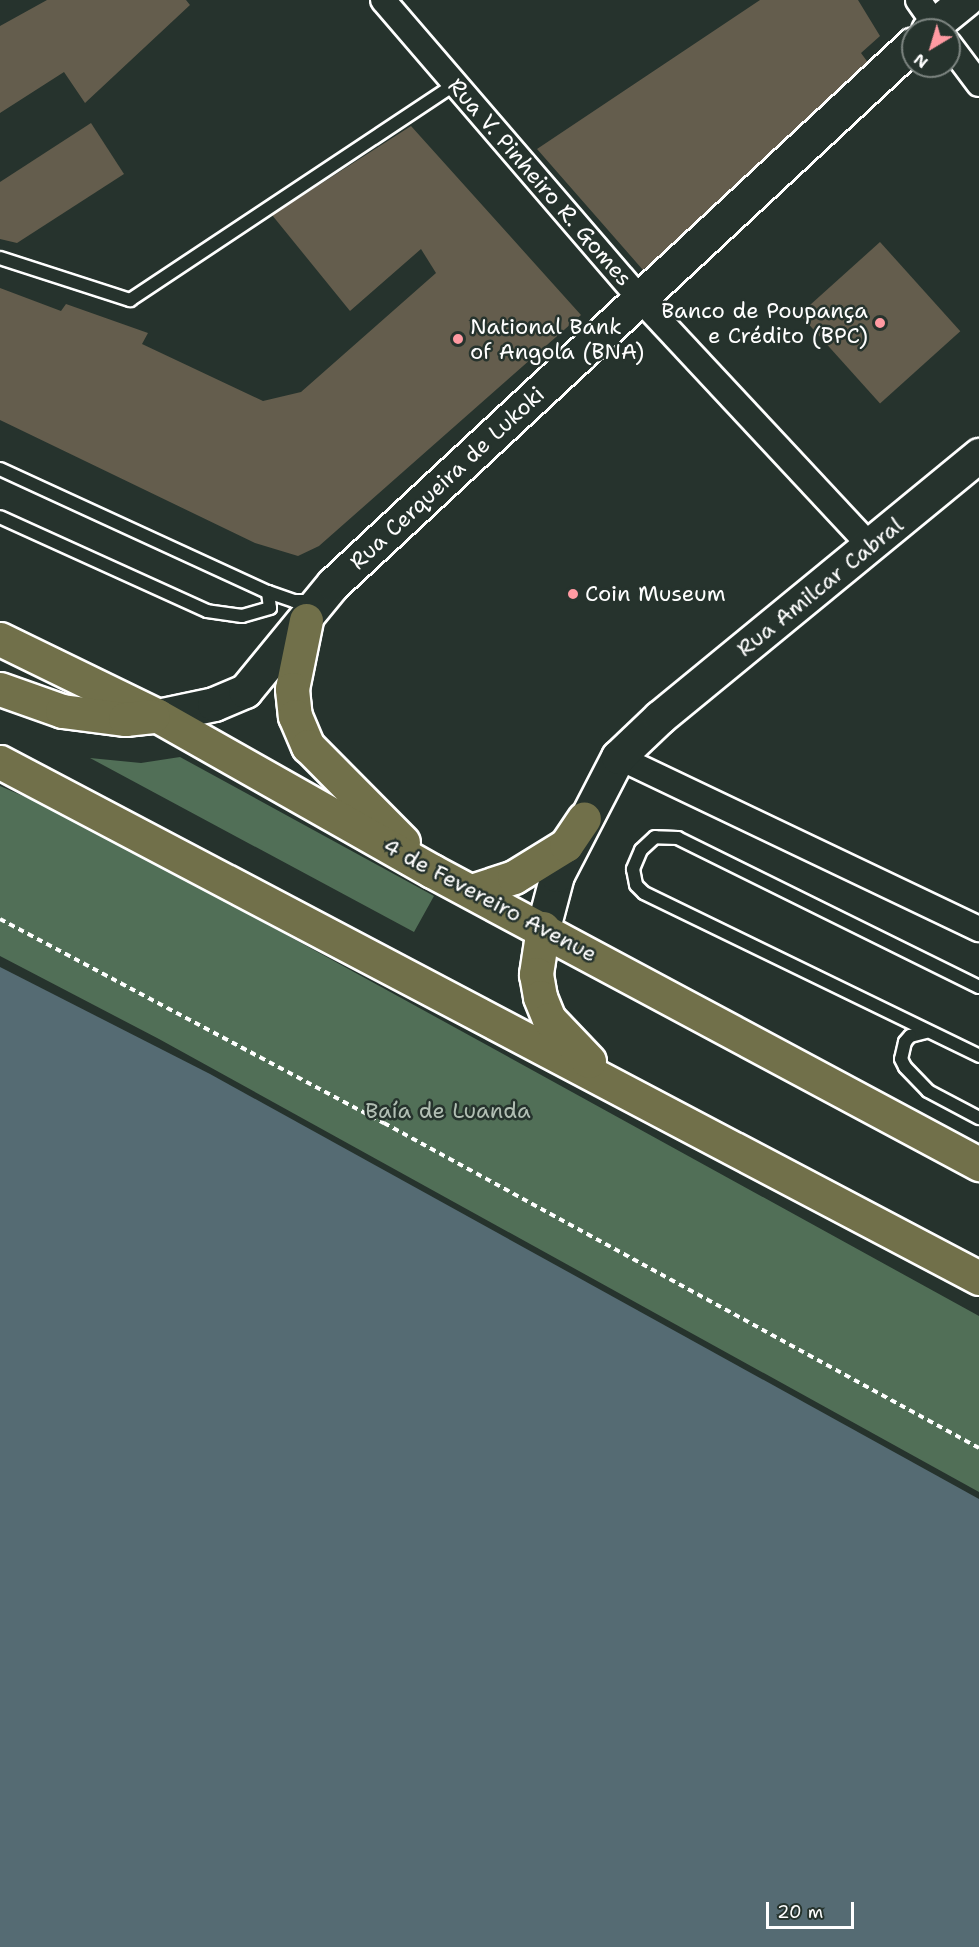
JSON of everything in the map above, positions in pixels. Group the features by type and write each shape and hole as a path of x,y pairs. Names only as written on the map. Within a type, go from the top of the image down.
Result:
{"main road":[{"path":"306,620 292,689 295,716 308,746 432,871"},
{"name":"4 de Fevereiro Avenue","path":"0,639 158,716 432,871 543,928 979,1164"},
{"path":"0,689 62,711 125,719 158,716"},
{"path":"0,762 422,981 617,1088 979,1278"},
{"path":"472,891 514,878 566,845 584,818"},
{"path":"543,928 536,974 549,1019 617,1088"}],"street":[{"name":"Rua V. Pinheiro R. Gomes","path":"383,0 640,299 871,547"},
{"name":"Rua Cerqueira de Lukoki","path":"943,18 965,0"},
{"name":"Rua Cerqueira de Lukoki","path":"158,716 214,704 245,691 306,620 333,584 901,56"},
{"path":"961,64 979,84"},
{"name":"Rua Amilcar Cabral","path":"543,928 557,875 584,818 618,757 660,717 871,547 979,455"},
{"path":"618,757 979,929"}],"lane":[{"path":"0,258 130,300 455,84"},
{"path":"0,469 268,592 294,601 317,601 333,584"},
{"path":"0,517 218,614 263,612 270,608 268,592"},
{"path":"979,987 678,838 655,837 640,850 633,869 636,885 644,893 979,1056"},
{"path":"928,1033 921,1031 905,1042 901,1059 905,1067 928,1091 979,1118"}],"path":[{"path":"0,919 384,1123 485,1181 979,1448"}],"green space":[{"path":"180,757 434,896 414,932 90,758 141,763"},
{"name":"Baía de Luanda","path":"0,786 76,819 979,1316 979,1492 159,1039 0,956"}],"water":[{"path":"0,967 210,1074 979,1499 979,1947 0,1947"}],"building":[{"path":"47,0 186,0 190,5 85,103 64,72 0,113 0,26"},
{"path":"760,0 858,0 880,36 861,53 872,68 643,270 537,149"},
{"path":"91,123 124,174 17,243 0,239 0,182"},
{"name":"National Bank of Angola (BNA)","path":"411,126 581,315 319,546 298,556 255,543 0,420 0,288 61,311 66,304 148,333 142,344 263,401 301,392 436,273 421,249 350,311 272,215"},
{"name":"Banco de Poupança e Crédito (BPC)","path":"880,242 960,331 880,403 800,314"}],"place":[{"name":"Banco de Poupança e Crédito (BPC)","path":"880,323"},
{"name":"National Bank of Angola (BNA)","path":"458,339"},
{"name":"Coin Museum","path":"573,594"}]}
